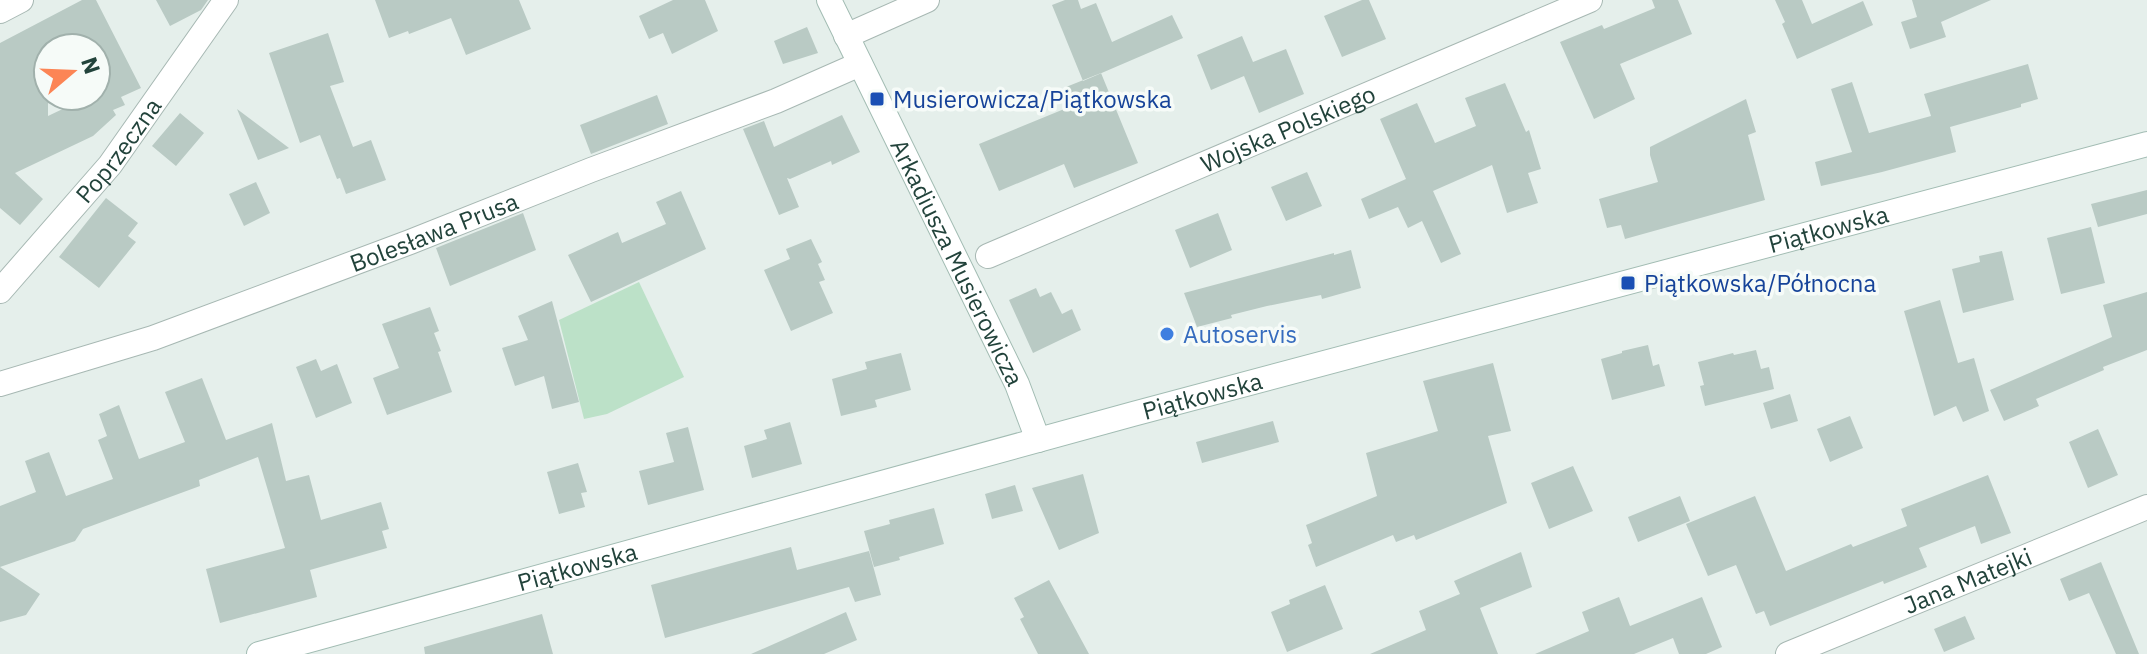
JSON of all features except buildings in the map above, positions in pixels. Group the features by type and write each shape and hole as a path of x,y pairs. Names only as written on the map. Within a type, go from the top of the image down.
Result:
{"street":[{"path":"0,11 21,0"},
{"name":"Poprzeczna","path":"0,291 110,165 226,0"},
{"name":"Arkadiusza Musierowicza","path":"829,0 1017,384 1038,440"},
{"path":"846,36 927,0"},
{"name":"Wojska Polskiego","path":"988,256 1590,0"},
{"name":"Bolesława Prusa","path":"0,384 153,338 396,248 776,101 860,64"},
{"name":"Piątkowska","path":"259,654 1038,440 2147,144"},
{"name":"Jana Matejki","path":"1788,654 2147,507"}],"green space":[{"path":"639,282 684,377 607,414 584,419 559,320"}],"place":[{"name":"Musierowicza/Piątkowska","path":"877,99"},
{"name":"Piątkowska/Północna","path":"1628,283"},
{"name":"Autoservis","path":"1167,334"}]}
